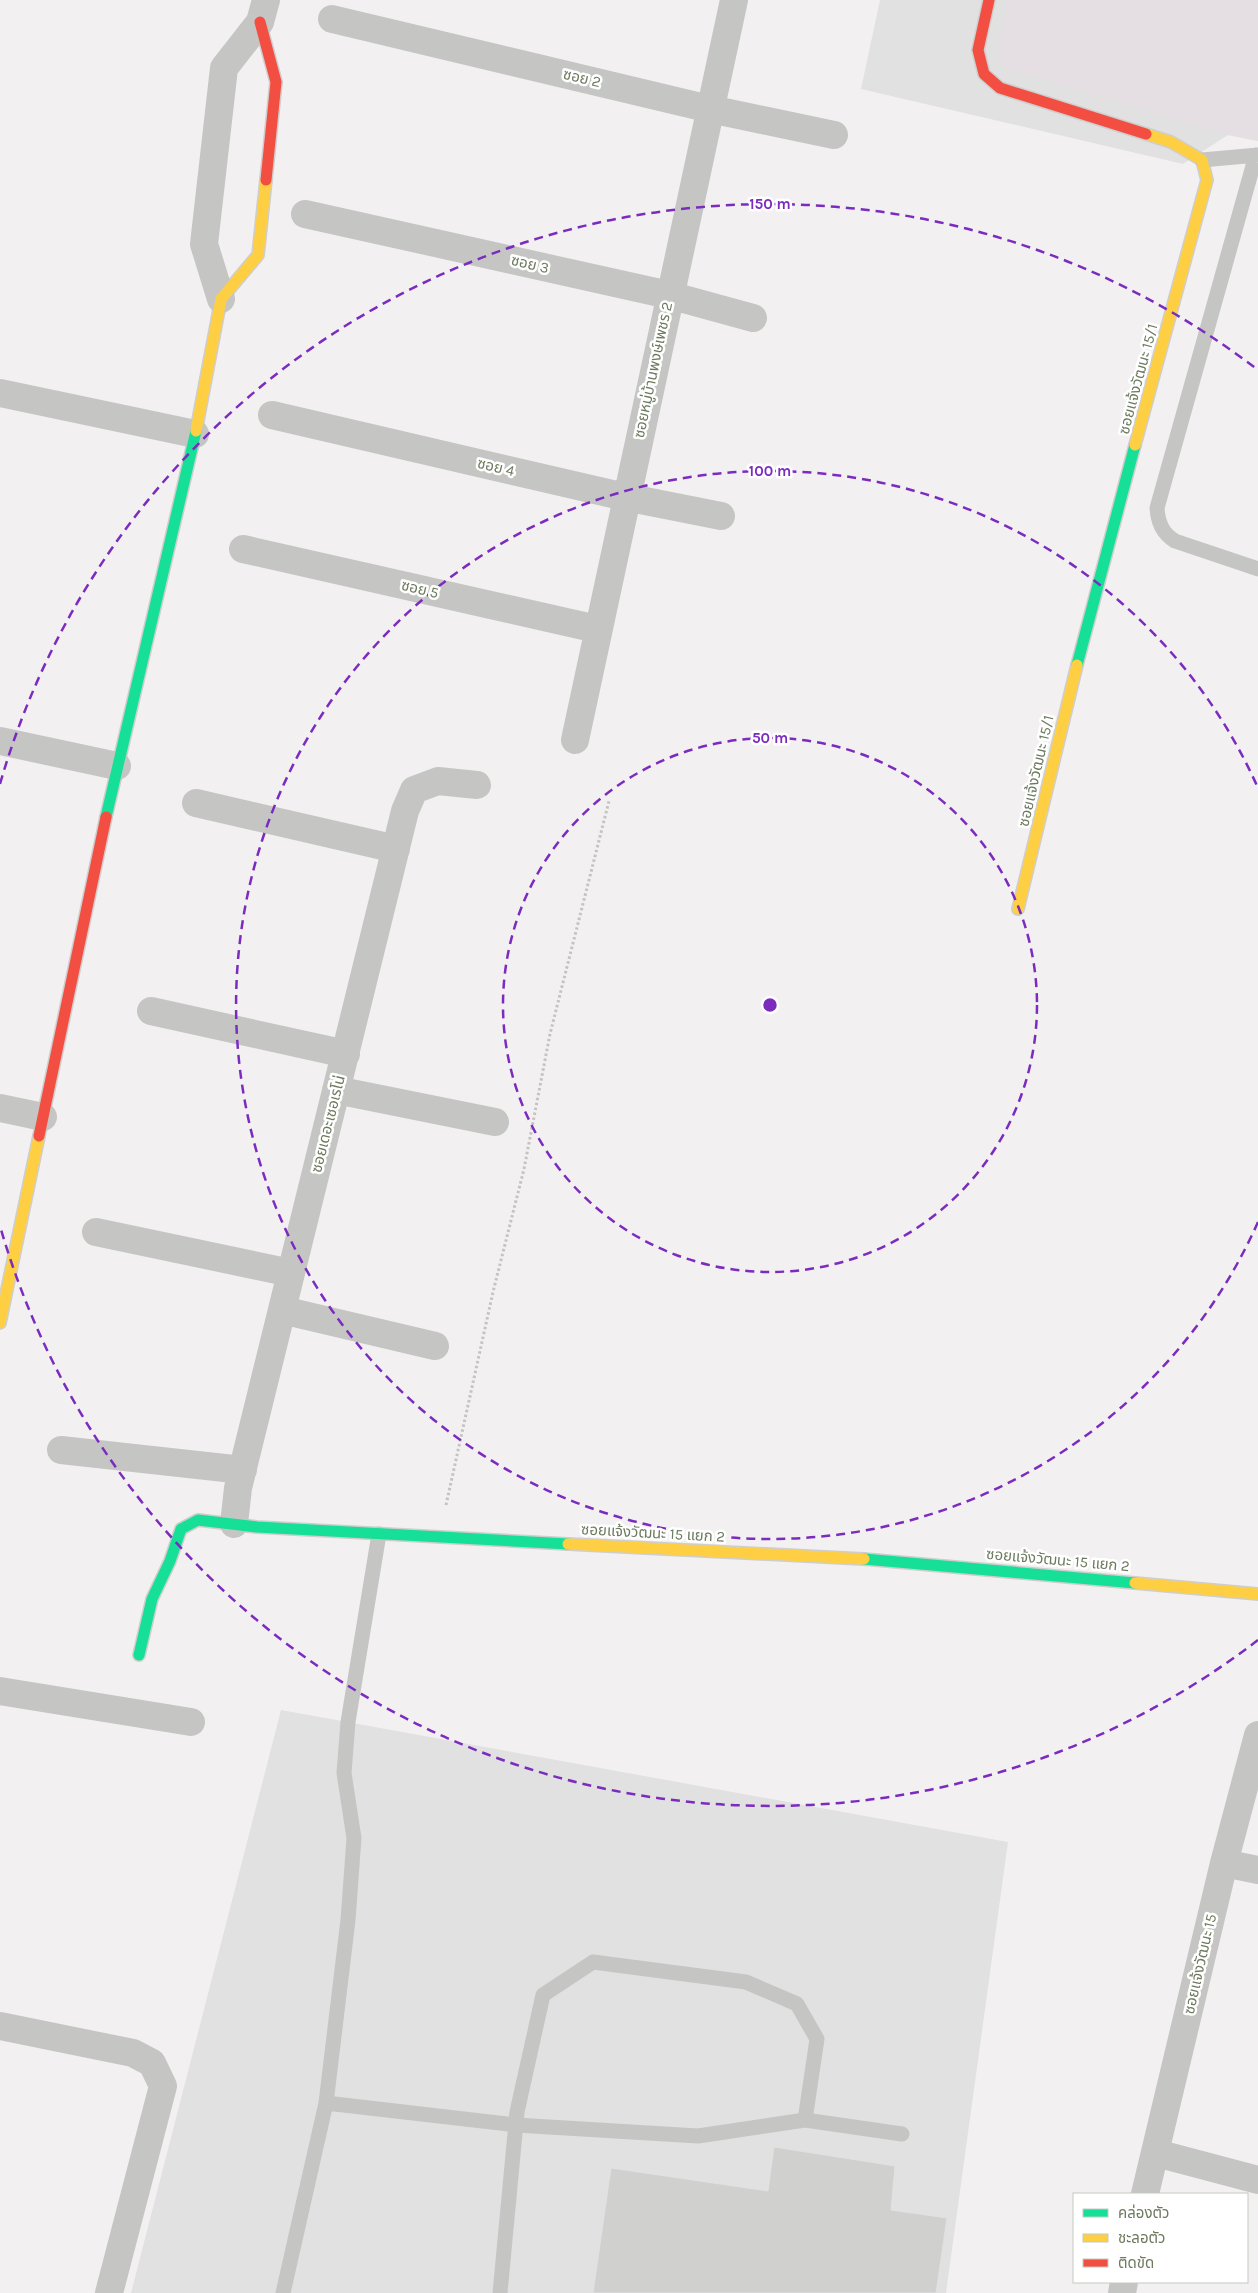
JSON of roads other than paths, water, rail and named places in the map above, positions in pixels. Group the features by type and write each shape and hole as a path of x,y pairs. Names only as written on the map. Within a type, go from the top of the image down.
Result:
{"street":[{"name":"ซอยหมู่บ้านพงษ์เพชร 2","path":"574,740 625,497 734,0"},
{"path":"989,0 978,50 984,74 1000,88 1170,142 1202,160"},
{"path":"222,299 204,244 224,68 263,11"},
{"path":"0,1323 117,766 195,434 222,299 258,255 276,82 263,11"},
{"name":"ซอย 2","path":"332,19 710,109 834,135"},
{"name":"ซอยแจ้งวัฒนะ 15/1","path":"1018,909 1082,644 1207,180 1202,160"},
{"name":"ซอย 3","path":"305,214 669,295 753,318"},
{"path":"0,394 195,434"},
{"name":"ซอย 4","path":"272,414 625,497 720,516"},
{"name":"ซอย 5","path":"243,549 597,629"},
{"path":"0,741 117,766"},
{"name":"ซอยเดอะเซอเรโน่","path":"234,1524 243,1470 405,811 414,790 438,781 477,785"},
{"path":"196,802 396,849"},
{"path":"151,1011 346,1054"},
{"path":"336,1090 495,1122"},
{"path":"0,1108 43,1117"},
{"path":"96,1232 291,1273"},
{"path":"282,1310 435,1346"},
{"path":"60,1450 243,1470"},
{"name":"ซอยแจ้งวัฒนะ 15 แยก 2","path":"139,1655 152,1599 170,1561 181,1530 198,1520 379,1534 890,1560 1258,1594"},
{"path":"0,1691 192,1722"},
{"name":"ซอยแจ้งวัฒนะ 15","path":"1146,2193 1224,1862 1258,1735"},
{"path":"1224,1862 1258,1870"},
{"path":"0,2026 133,2053 152,2063 163,2086 109,2293"},
{"path":"1156,2152 1258,2180"}],"lane":[{"path":"1202,160 1257,155 1157,508 1158,518 1163,530 1174,541 1258,569"},
{"path":"283,2293 326,2104 348,1920 354,1838 344,1773 348,1722 379,1534"},
{"path":"500,2293 516,2125 543,1995 593,1962 746,1982 797,2004 817,2038 805,2120"},
{"path":"326,2104 516,2125 698,2136 805,2120 902,2134"}]}
